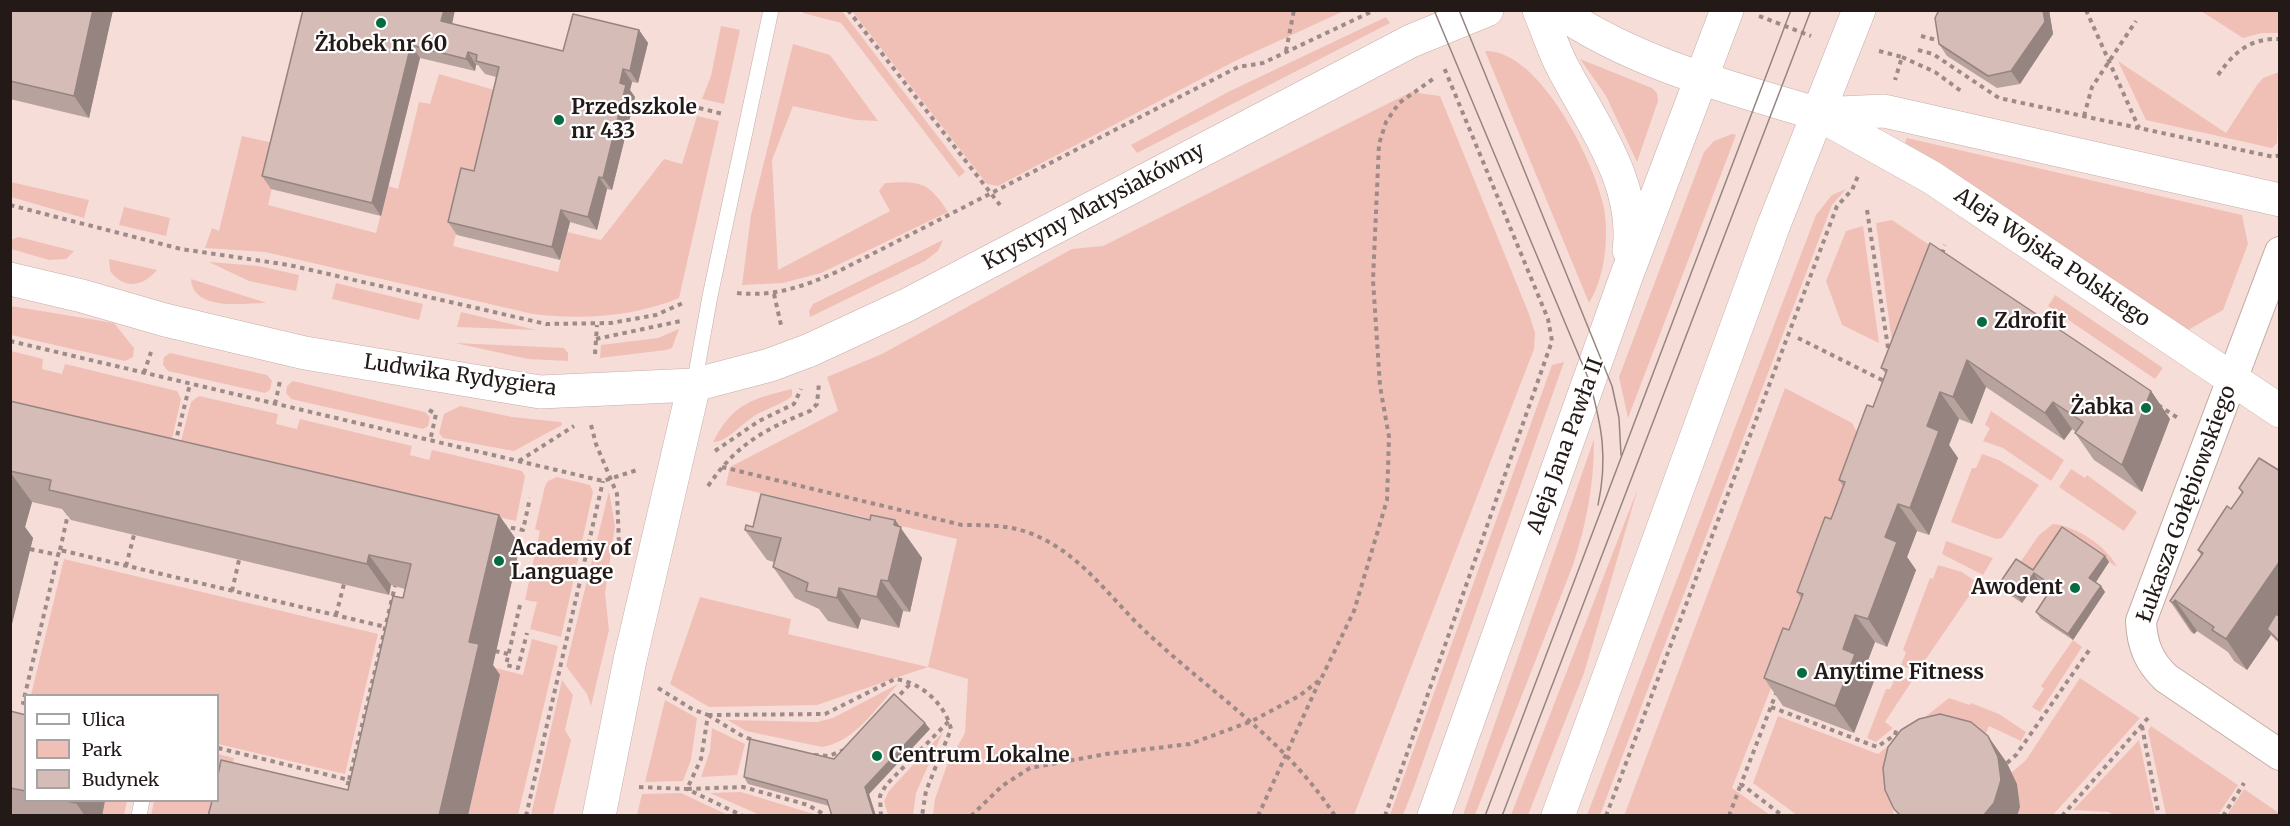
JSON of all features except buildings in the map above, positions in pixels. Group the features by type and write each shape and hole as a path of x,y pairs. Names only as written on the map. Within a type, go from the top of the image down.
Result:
{"street":[{"name":"Krystyny Matysiakówny","path":"694,385 770,365 810,350 907,305 1411,41 1487,10"},
{"path":"1539,10 1560,64 1596,127 1623,189 1631,234 1626,277"},
{"name":"Aleja Wojska Polskiego","path":"1557,10 1598,37 1700,78 1818,114 1931,177 2280,411"},
{"path":"1558,816 1773,227 1859,10"},
{"name":"Aleja Jana Pawła II","path":"1434,816 1626,277 1700,78 1739,12"},
{"name":"Aleja Wojska Polskiego","path":"1818,114 1884,111 2280,200"},
{"name":"Łukasza Gołębiowskiego","path":"2277,258 2140,621 2141,636 2152,665 2166,678 2280,755"},
{"name":"Ludwika Rydygiera","path":"10,279 82,296 165,320 305,353 540,392 694,385"},
{"path":"599,816 630,660 686,478 694,385"}],"lane":[{"path":"694,385 710,296 771,10"}],"path":[{"path":"848,10 1000,204"},
{"path":"1286,52 1294,10"},
{"path":"727,292 759,296 774,294 819,280 993,195 1238,67 1263,63 1376,10"},
{"path":"2085,10 2139,128"},
{"path":"1739,12 1807,34"},
{"path":"2084,116 2092,87 2136,21"},
{"path":"1921,36 1945,42"},
{"path":"2218,75 2229,60 2245,45 2280,39"},
{"path":"1876,50 1902,57 1893,87"},
{"path":"1918,50 1933,54 2000,98 2274,157 2280,155"},
{"path":"1385,816 1552,341 1548,319 1442,63"},
{"path":"1258,816 1354,611 1387,500 1389,437 1380,386 1373,280 1379,144 1386,122 1399,103 1432,79"},
{"path":"699,108 727,115"},
{"path":"1605,816 1836,206 1852,190 1856,181"},
{"path":"10,205 196,252 289,265 537,323 597,325 656,315 692,299"},
{"path":"1867,210 1890,362"},
{"path":"1940,259 1945,245"},
{"path":"774,294 783,329"},
{"path":"596,339 687,319"},
{"path":"594,361 597,325"},
{"path":"1798,338 1893,386"},
{"path":"10,341 603,481 637,470"},
{"path":"275,404 282,375"},
{"path":"801,383 801,394 794,404 759,421 714,452 686,478 708,486 729,456 754,438 810,411 817,404 820,394 818,375"},
{"path":"173,450 190,384"},
{"path":"2148,398 2178,418"},
{"path":"590,417 612,478 619,511 617,552"},
{"path":"519,461 573,426 592,427"},
{"path":"722,467 962,525 1001,525 1026,530 1077,561 1147,633 1252,721 1286,757 1335,816"},
{"path":"526,816 603,481"},
{"path":"500,525 523,530 530,498"},
{"path":"25,694 69,510"},
{"path":"126,566 134,535"},
{"path":"30,549 59,552 126,566 394,629"},
{"path":"232,591 239,560"},
{"path":"336,615 344,584"},
{"path":"345,797 395,586"},
{"path":"520,605 506,665 518,668 526,633"},
{"path":"2007,763 2090,649"},
{"path":"495,651 508,654"},
{"path":"708,715 825,714 895,679 911,683 923,689 938,703 949,720 951,729 926,791 922,816"},
{"path":"971,816 1002,786 1030,768 1106,754 1190,744 1252,721 1299,696 1321,679"},
{"path":"889,706 911,683"},
{"path":"1729,816 1779,685"},
{"path":"657,687 744,737 765,742"},
{"path":"1771,707 1877,747 1895,735 1897,727"},
{"path":"687,789 701,759 708,715"},
{"path":"2062,816 2148,718"},
{"path":"881,816 880,796 886,785 949,720"},
{"path":"2142,726 2159,816"},
{"path":"219,748 349,780"},
{"path":"807,753 829,756 848,748"},
{"path":"2223,816 2244,783"},
{"path":"1741,784 1783,816"},
{"path":"638,787 687,789 742,787 818,808 827,816"},
{"path":"346,789 356,791"},
{"path":"687,789 743,816"}],"green space":[{"path":"803,11 842,11 965,172 959,177 841,23 803,13"},
{"path":"852,11 1344,11 1237,60 998,186 987,184"},
{"path":"2201,11 2279,11 2279,33 2262,33 2243,38"},
{"path":"1386,17 1390,23 1137,153 1131,145 1228,92"},
{"path":"721,26 740,30 724,104 702,99 711,76"},
{"path":"793,44 830,55 878,121 856,120 793,106 772,160 778,270 890,211 879,191 885,183 907,182 922,185 935,194 948,212 821,273 783,283 742,285 751,215"},
{"path":"1485,51 1505,55 1525,68 1544,88 1577,138 1599,188 1604,208 1606,244 1599,281 1589,303"},
{"path":"1580,59 1652,88 1657,93 1658,101 1637,162 1606,96"},
{"path":"2118,61 2226,133 2263,78 2279,72 2277,143 2272,148 2146,120"},
{"path":"439,74 505,93 470,181 453,246 558,272 567,232 601,240 664,159 682,164 697,116 719,121 679,298 626,313 589,317 551,316 533,314 265,252 205,248 212,228 219,231 242,136 282,145 268,205 376,233 388,186 398,189 419,102 430,104"},
{"path":"1411,92 1440,96 1529,314 1535,333 1534,349 1354,815 933,815 935,799 947,765 965,733 968,679 928,667 957,539 726,485 730,467 838,411 827,377 882,354 1072,249 1103,246"},
{"path":"1732,134 1736,135 1628,418 1619,377 1704,152 1714,141"},
{"path":"1907,138 2242,215 2248,244 2223,310 2188,330 1943,165 1905,143"},
{"path":"11,182 89,200 84,218 11,197"},
{"path":"1846,189 1832,205 1600,815 1587,815 1816,215 1832,195"},
{"path":"124,207 170,218 166,236 119,225"},
{"path":"1892,220 1937,250 1893,350 1876,223"},
{"path":"1863,226 1879,343 1842,325 1826,281 1846,231"},
{"path":"18,237 74,251 66,259 49,260 11,249 11,240"},
{"path":"943,240 938,251 925,261 810,317 809,311 813,304"},
{"path":"109,259 157,270 139,283 128,284 110,271"},
{"path":"209,262 259,266 299,275 296,291 249,281"},
{"path":"191,279 267,303 234,304 210,301 201,297 194,290"},
{"path":"336,283 423,304 419,320 332,299"},
{"path":"2055,295 2163,368 2155,379 2048,306"},
{"path":"11,306 114,323 134,348 133,357 125,361 11,335"},
{"path":"461,312 536,330 457,327"},
{"path":"679,329 672,348 600,358 601,345 658,338"},
{"path":"455,343 564,348 568,353 568,361 528,359"},
{"path":"11,351 43,359 42,369 62,374 65,364 177,391 181,399 171,443 11,404"},
{"path":"170,353 267,375 272,381 270,390 265,393 168,371 163,365 164,357"},
{"path":"1564,362 1414,787 1403,815 1390,815 1552,365"},
{"path":"293,381 425,412 430,417 428,426 423,429 291,399 286,393 287,386"},
{"path":"1785,388 1852,423 1865,448 1732,788 1770,815 1624,816"},
{"path":"792,389 792,396 755,416 727,437 713,442 720,429 736,411 755,400"},
{"path":"199,396 278,414 276,424 297,429 300,419 412,446 410,455 429,460 432,450 522,471 525,476 516,521 180,445 191,402"},
{"path":"460,406 512,417 561,422 562,425 514,451 443,438 439,433 444,414"},
{"path":"1991,411 2064,460 2051,481 2003,448 1983,441 1990,428 1985,425"},
{"path":"1594,439 1589,503 1573,565 1475,815 1463,815"},
{"path":"1982,454 1999,460 2039,485 2002,538 1996,539 1951,522 1972,468 1976,468"},
{"path":"2071,469 2085,478 2087,475 2137,512 2124,531 2059,487"},
{"path":"557,477 590,485 593,492 561,637 530,629 537,602 525,600 540,531 535,529 545,486 548,481"},
{"path":"1638,488 1584,673 1528,815 1511,815"},
{"path":"609,491 615,526 605,593 609,630 591,706 587,694 566,666"},
{"path":"2053,524 2081,533 2099,545 2113,559 2117,567 2065,533 2037,576 2019,564 2039,535"},
{"path":"1946,541 1993,558 1983,575 1942,554"},
{"path":"64,559 378,634 345,774 219,744 219,694 31,694"},
{"path":"1938,565 1962,572 1978,583 1917,672 1901,665 1906,652 1903,650 1930,578 1933,579"},
{"path":"700,597 791,619 788,634 928,667 817,705 709,707 670,684"},
{"path":"532,639 558,646 518,815 468,816 500,676 492,667 523,675"},
{"path":"2073,640 2082,647 2040,712 2032,707 2044,689 2041,686"},
{"path":"1897,675 1912,681 1885,722 1893,728 1876,742 1867,738 1886,689 1890,689"},
{"path":"2080,678 2140,718 2053,815 2009,815 2005,778 2026,760"},
{"path":"562,680 573,695 565,730 571,740 553,815 531,815"},
{"path":"898,684 855,731 834,744 822,747 746,731 728,720 817,722 833,718"},
{"path":"1949,698 1970,705 1971,703 1999,714 2026,732 2021,741 1989,726 1978,752 1896,783 1892,807 1894,815 1797,815 1753,783 1778,716 1878,754"},
{"path":"665,700 697,718 691,760 683,781 645,782"},
{"path":"2151,726 2238,785 2218,815 2166,815 2148,731"},
{"path":"712,728 745,744 737,775 701,777 710,751"},
{"path":"943,732 916,793 913,815 888,815 884,801 889,791"},
{"path":"2139,740 2155,815 2113,815 2109,812 2073,810"},
{"path":"219,754 234,758 221,815 151,816 154,802 219,802"},
{"path":"2244,789 2279,813 2279,815 2227,815"},
{"path":"741,792 817,815 760,815 710,793"},
{"path":"681,793 728,815 637,815 642,794"},
{"path":"105,802 127,802 124,815 102,816"}],"tram line":[{"path":"1434,10 1589,380 1602,442 1603,472 1598,505"},
{"path":"1459,10 1612,386 1619,418 1621,455"},
{"path":"1485,816 1791,10"},
{"path":"1502,816 1811,10"}],"place":[{"name":"Żłobek nr 60","path":"381,23"},
{"name":"Przedszkole nr 433","path":"559,120"},
{"name":"Zdrofit","path":"1982,322"},
{"name":"Żabka","path":"2146,408"},
{"name":"Academy of Language","path":"499,561"},
{"name":"Awodent","path":"2075,588"},
{"name":"Anytime Fitness","path":"1802,673"},
{"name":"Centrum Lokalne","path":"877,756"}]}
